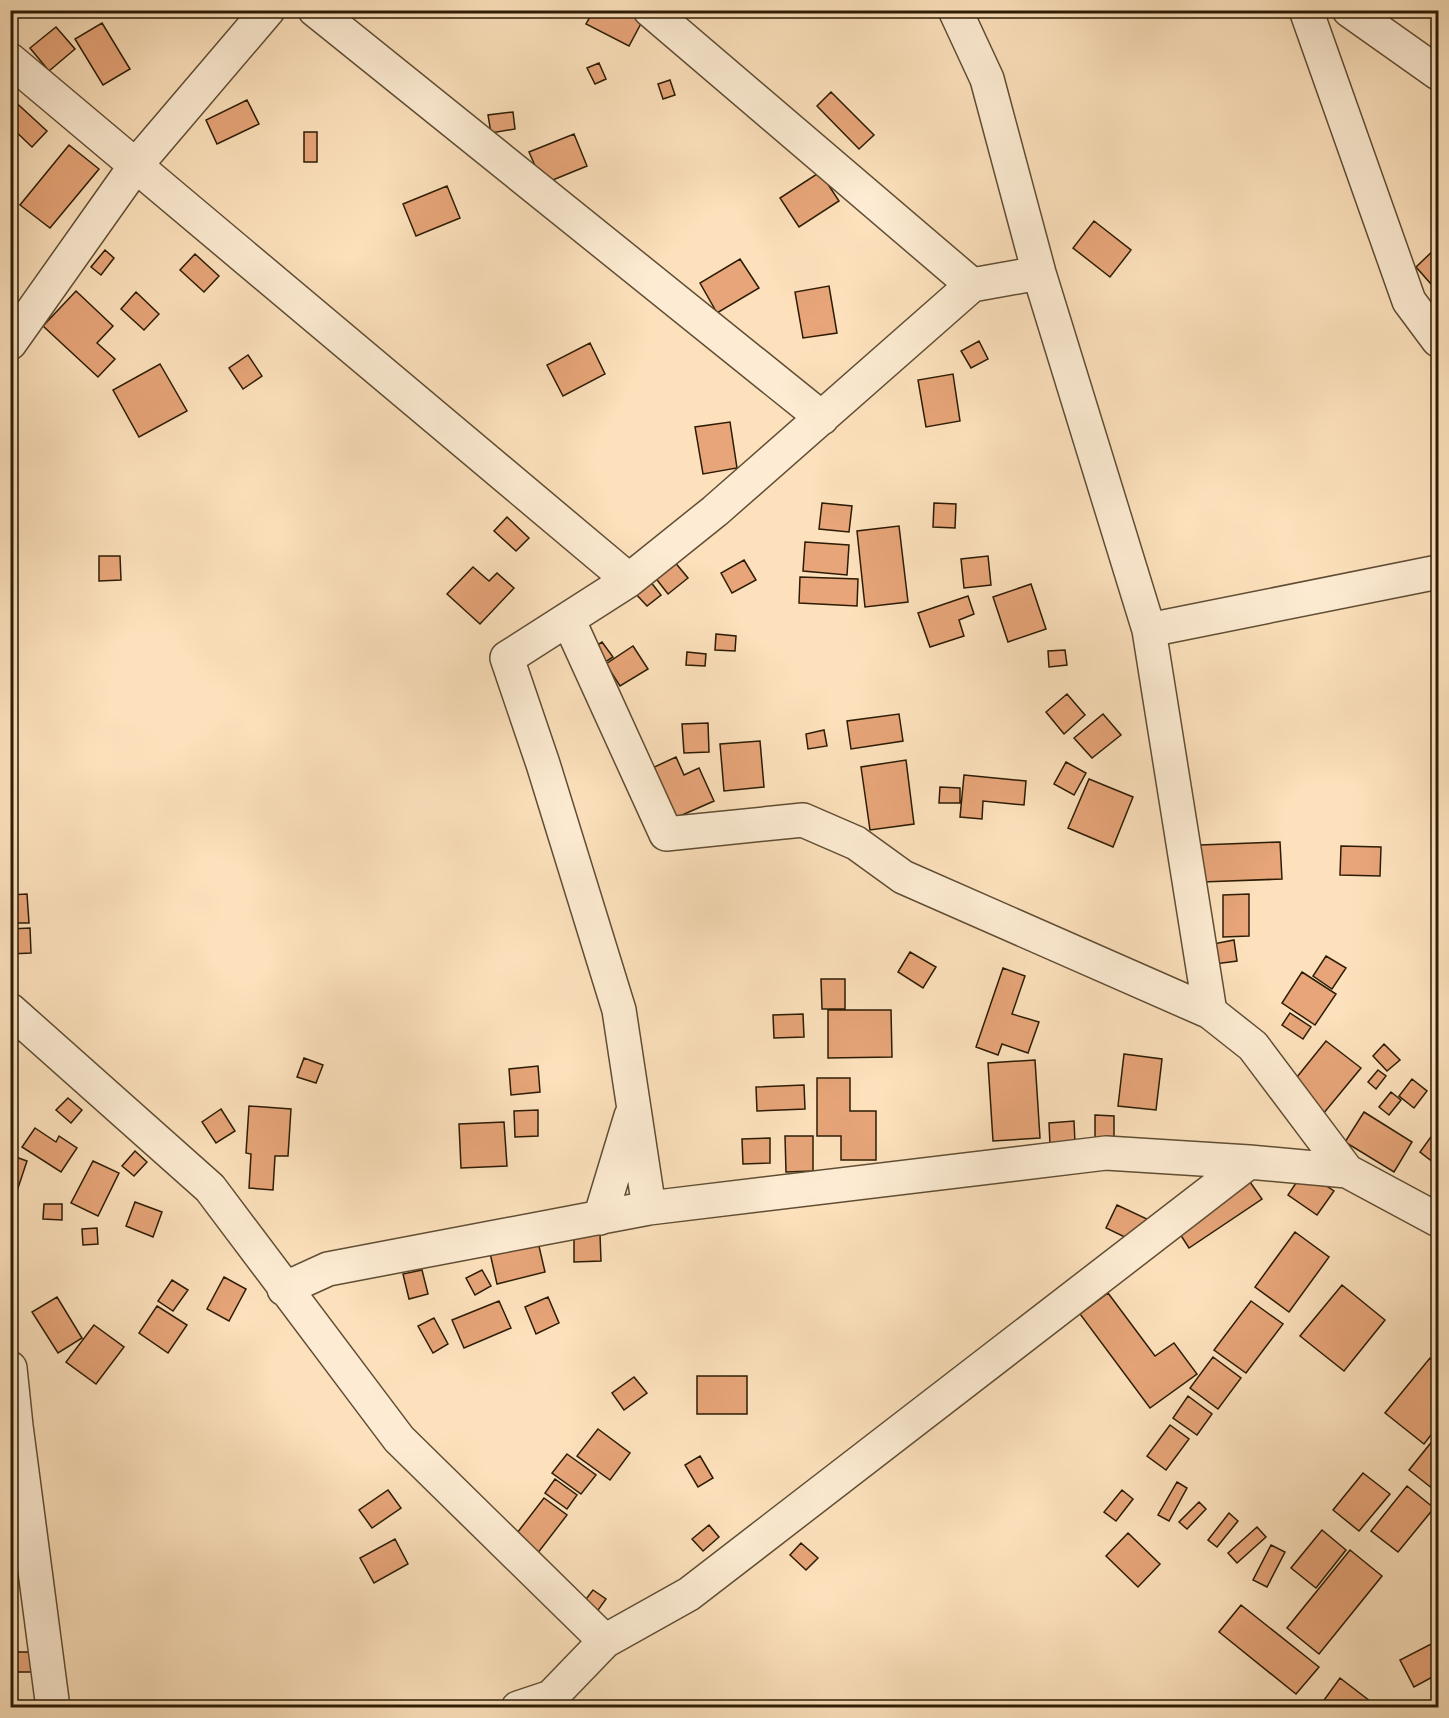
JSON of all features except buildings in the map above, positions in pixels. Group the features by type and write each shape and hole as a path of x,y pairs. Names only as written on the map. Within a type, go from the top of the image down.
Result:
{"street":[{"path":"10,343 136,165 268,10"},
{"path":"315,10 822,418"},
{"path":"650,10 972,285"},
{"path":"955,10 987,79 1039,273 1149,630 1210,1012"},
{"path":"1306,10 1409,301 1438,340"},
{"path":"1349,10 1438,73"},
{"path":"10,60 629,580"},
{"path":"649,1208 619,1010 543,764 507,658 629,580 715,511 972,285 1039,273"},
{"path":"1149,630 1438,572"},
{"path":"568,619 666,834 803,820 856,843 903,877 1210,1012 1252,1046 1347,1171"},
{"path":"10,1010 210,1188 399,1438 605,1641"},
{"path":"600,1218 634,1109"},
{"path":"285,1289 328,1269 649,1208 1106,1154 1250,1162 1347,1171 1438,1220"},
{"path":"518,1707 551,1697 605,1641 689,1594 1250,1162"},
{"path":"10,1368 53,1707"}]}
